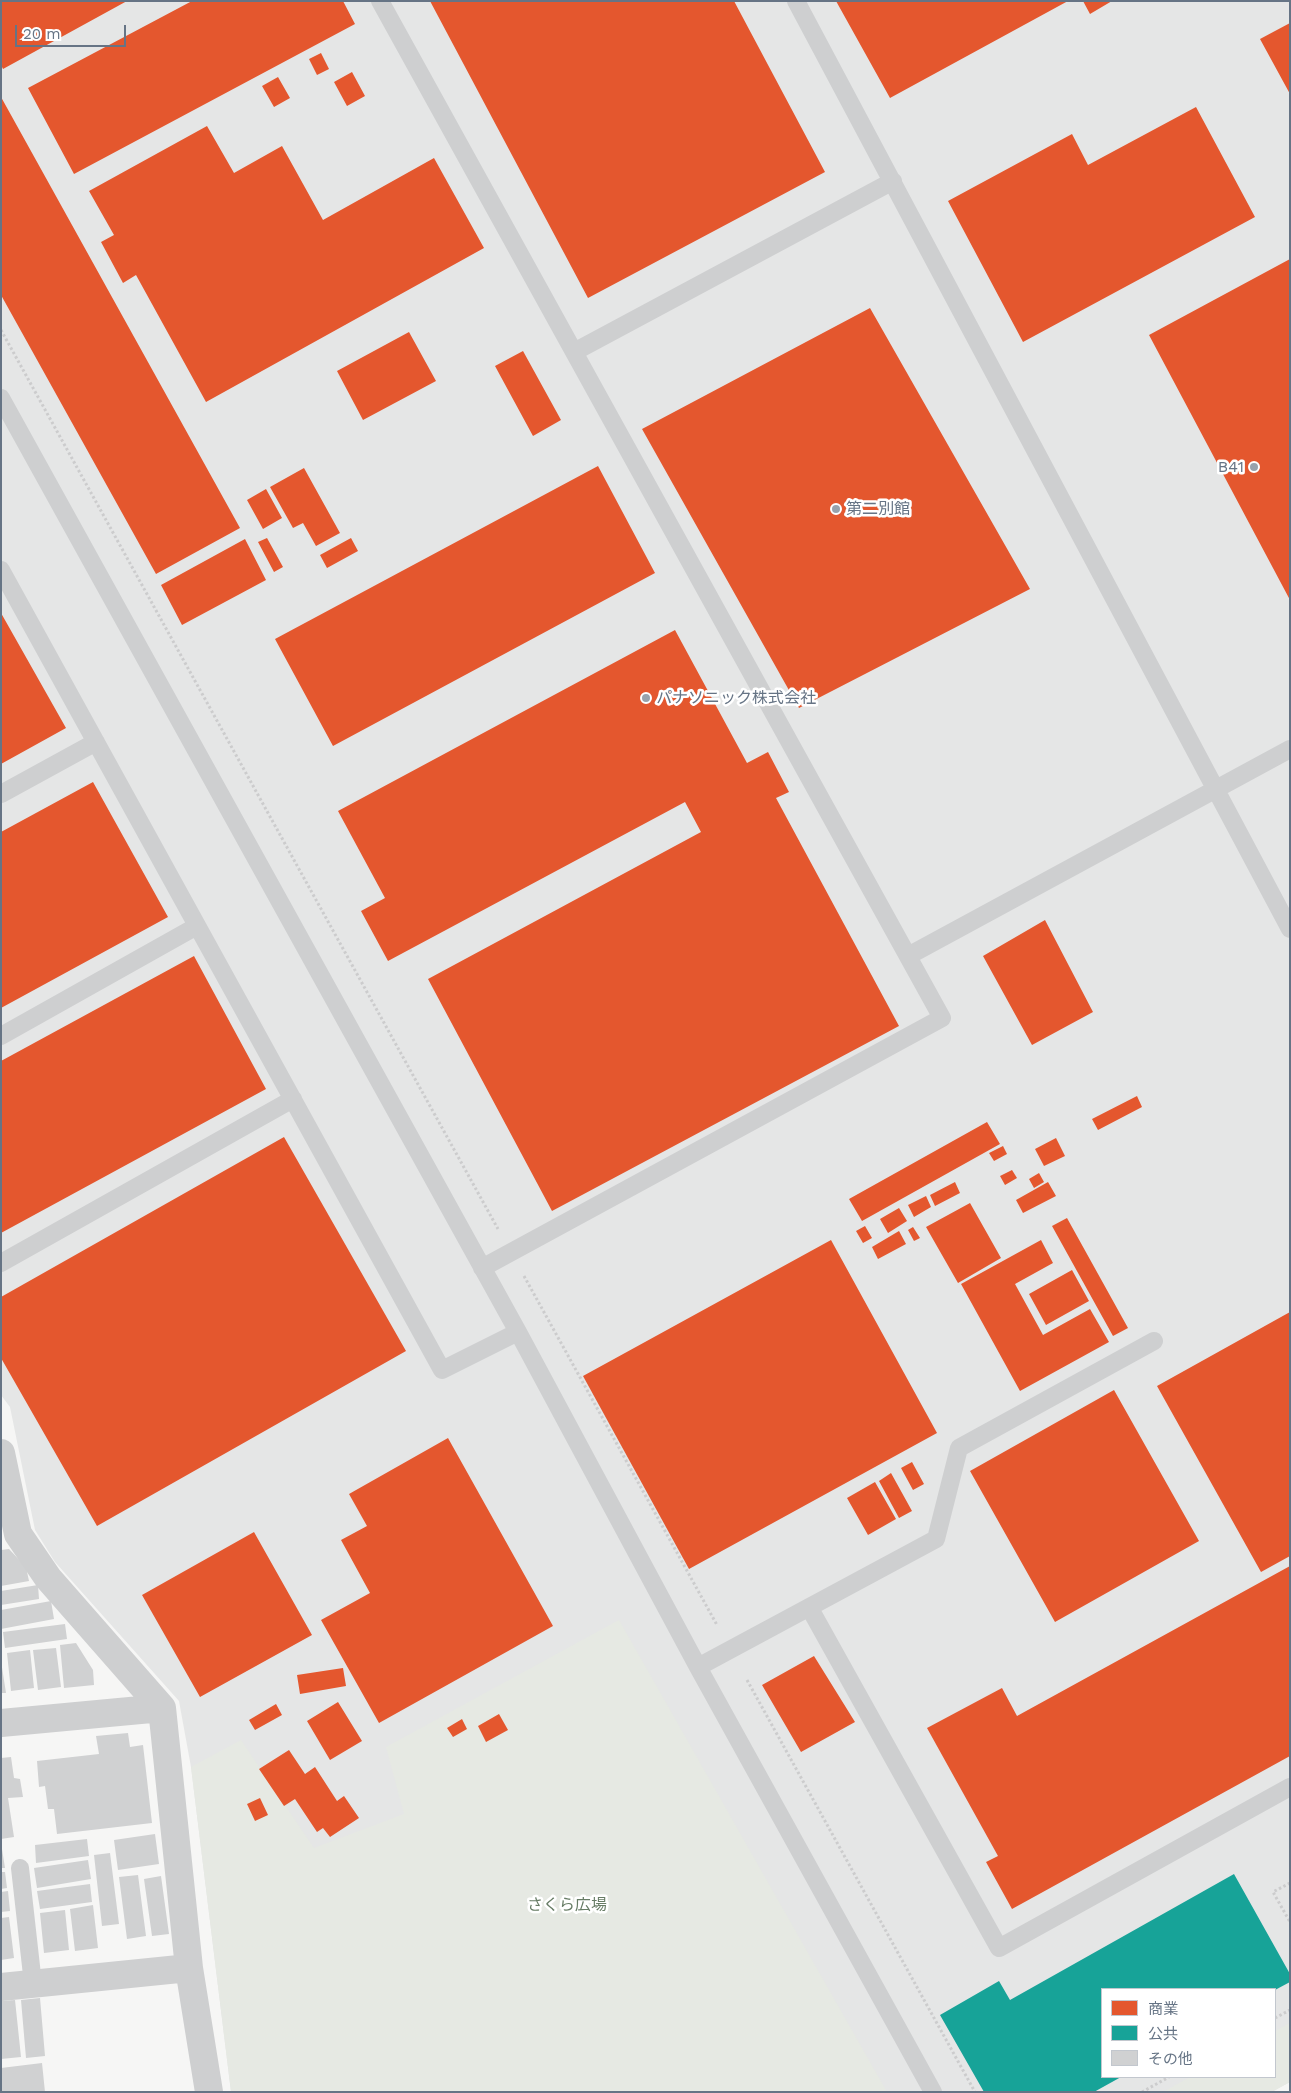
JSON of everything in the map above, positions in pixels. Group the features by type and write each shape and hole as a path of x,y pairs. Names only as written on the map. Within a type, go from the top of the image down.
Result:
{"street":[{"path":"1,1453 9,1527 18,1534 48,1578 162,1708 189,1968 209,2092"},
{"path":"1,1723 162,1708"},
{"path":"1,1987 189,1968"}],"lane":[{"path":"380,1 942,1018 482,1268"},
{"path":"796,1 1290,928"},
{"path":"574,352 893,180"},
{"path":"1,398 518,1332 698,1667 933,2092"},
{"path":"1,570 442,1370 518,1332"},
{"path":"1,794 96,742"},
{"path":"908,956 1290,749"},
{"path":"1,1036 197,926"},
{"path":"1,1263 293,1099"},
{"path":"698,1667 936,1539 959,1448 1154,1341"},
{"path":"809,1607 999,1948 1290,1788"},
{"path":"20,1868 33,1984"}],"path":[{"path":"1,330 717,1625"},
{"path":"747,1680 975,2092"},
{"path":"1290,1883 1274,1892 1290,1922"},
{"path":"1276,2017 1290,2010"},
{"path":"1142,2092 1167,2078"}],"shaded area":[{"name":"パナソニック株式会社","path":"1,1 1290,1 1290,2082 1271,2092 231,2092 191,1767 179,1701 55,1562 35,1530 10,1407 1,1395"}],"green space":[{"name":"さくら広場","path":"619,1620 887,2092 231,2092 191,1767 241,1740 314,1848 404,1814 386,1747"},
{"path":"1290,2023 1290,2082 1272,2092 1163,2092 1188,2078 1276,2078 1276,2030"}],"building: 商業":[{"path":"1,1 127,1 3,69 1,65"},
{"path":"192,1 343,1 355,24 74,174 28,88"},
{"path":"430,1 734,1 825,172 588,298"},
{"path":"836,1 1068,1 890,98"},
{"path":"1083,1 1112,1 1090,14"},
{"path":"1290,23 1290,94 1260,39"},
{"path":"321,53 329,69 317,75 309,59"},
{"path":"352,72 365,96 347,106 334,82"},
{"path":"278,77 290,98 274,107 262,86"},
{"path":"1,97 240,528 156,574 1,295"},
{"path":"1196,107 1255,217 1023,342 948,201 1072,134 1088,165"},
{"path":"207,126 234,173 282,146 323,220 434,158 484,248 206,402 136,275 123,283 101,242 114,235 89,191"},
{"name":"B41","path":"1290,259 1290,600 1149,335"},
{"name":"第二別館","path":"870,308 1030,589 799,708 642,429"},
{"path":"409,332 436,381 363,420 337,371"},
{"path":"523,351 561,420 533,436 495,366"},
{"path":"598,466 655,573 333,746 275,639"},
{"path":"304,468 340,533 316,546 303,523 293,528 270,487"},
{"path":"266,489 282,518 263,529 247,500"},
{"path":"267,538 283,567 274,572 258,542"},
{"path":"351,538 358,551 327,568 320,555"},
{"path":"245,539 266,580 182,625 161,585"},
{"path":"1,613 66,728 1,764"},
{"path":"675,630 747,763 768,752 789,792 776,798 899,1026 552,1211 428,979 701,832 685,802 388,961 361,911 385,898 338,811"},
{"path":"93,782 168,917 1,1008 1,832"},
{"path":"1045,920 1093,1012 1032,1045 983,956"},
{"path":"194,956 266,1089 1,1233 1,1061"},
{"path":"1137,1096 1142,1107 1098,1130 1092,1119"},
{"path":"987,1122 1000,1144 862,1221 849,1199"},
{"path":"284,1137 406,1351 97,1526 1,1358 1,1297"},
{"path":"1056,1138 1065,1156 1044,1166 1035,1149"},
{"path":"1003,1146 1007,1154 994,1161 989,1153"},
{"path":"1012,1170 1017,1178 1005,1185 1000,1176"},
{"path":"1039,1173 1044,1182 1034,1188 1029,1179"},
{"path":"955,1182 960,1193 935,1206 930,1195"},
{"path":"1048,1182 1056,1196 1023,1213 1016,1200"},
{"path":"926,1196 931,1207 914,1217 908,1205"},
{"path":"970,1203 1001,1258 958,1283 926,1227"},
{"path":"899,1208 907,1221 888,1233 880,1219"},
{"path":"1067,1218 1128,1328 1113,1336 1052,1226"},
{"path":"865,1226 872,1238 863,1243 856,1231"},
{"path":"913,1227 920,1238 914,1241 908,1230"},
{"path":"899,1231 906,1244 878,1259 872,1247"},
{"path":"831,1240 937,1433 689,1569 583,1376"},
{"path":"1041,1240 1053,1263 1015,1284 1043,1335 1090,1309 1109,1342 1020,1391 961,1284"},
{"path":"1072,1270 1089,1301 1046,1325 1029,1294"},
{"path":"1290,1312 1290,1556 1261,1572 1157,1386"},
{"path":"1114,1390 1199,1541 1055,1622 970,1471"},
{"path":"448,1438 553,1626 379,1723 321,1620 370,1593 341,1540 367,1526 349,1494"},
{"path":"912,1462 924,1484 913,1490 901,1468"},
{"path":"891,1473 912,1511 899,1518 879,1481"},
{"path":"875,1482 896,1519 868,1535 847,1498"},
{"path":"254,1532 312,1635 200,1697 142,1595"},
{"path":"1290,1566 1290,1756 1012,1909 986,1862 998,1856 927,1728 1002,1688 1017,1716"},
{"path":"814,1656 855,1722 801,1752 762,1685"},
{"path":"343,1668 346,1686 300,1694 297,1675"},
{"path":"338,1702 362,1741 330,1760 307,1721"},
{"path":"276,1704 282,1715 255,1730 249,1720"},
{"path":"499,1714 508,1730 486,1742 478,1726"},
{"path":"462,1719 467,1729 453,1737 447,1728"},
{"path":"289,1750 305,1774 315,1767 337,1801 344,1796 359,1818 330,1837 323,1828 317,1832 295,1799 284,1806 259,1769"},
{"path":"260,1798 268,1815 255,1821 247,1804"}],"building: 公共":[{"path":"1234,1874 1290,1974 1290,1982 1276,1989 1101,1988 1101,2078 1119,2078 1094,2092 984,2092 940,2015 999,1981 1010,2000"}],"building: その他":[{"path":"9,1549 26,1567 29,1581 1,1586 1,1550"},
{"path":"38,1585 39,1599 1,1605 1,1591"},
{"path":"51,1601 54,1619 1,1629 1,1610"},
{"path":"65,1624 67,1639 5,1648 3,1632"},
{"path":"76,1643 93,1670 94,1685 64,1688 60,1645"},
{"path":"56,1648 61,1687 38,1690 33,1650"},
{"path":"30,1650 34,1688 11,1691 7,1653"},
{"path":"1,1661 6,1693 1,1693"},
{"path":"128,1733 130,1747 143,1745 152,1823 57,1834 54,1809 48,1809 45,1786 39,1787 37,1761 99,1754 96,1736"},
{"path":"11,1757 14,1778 20,1779 23,1797 8,1798 14,1837 1,1839 1,1758"},
{"path":"155,1834 159,1864 118,1870 114,1840"},
{"path":"87,1839 89,1856 36,1863 35,1845"},
{"path":"2,1849 5,1868 1,1868"},
{"path":"110,1853 119,1924 102,1926 94,1855"},
{"path":"88,1860 91,1879 37,1888 34,1868"},
{"path":"1,1872 5,1872 7,1888 1,1889"},
{"path":"138,1875 146,1936 127,1939 119,1877"},
{"path":"161,1876 169,1934 152,1936 144,1879"},
{"path":"90,1884 92,1902 40,1909 37,1891"},
{"path":"8,1891 10,1911 1,1912 1,1892"},
{"path":"93,1905 98,1948 75,1951 70,1909"},
{"path":"65,1910 69,1950 44,1953 40,1913"},
{"path":"9,1917 14,1958 1,1960 1,1918"},
{"path":"40,1998 45,2056 26,2058 21,2000"},
{"path":"15,2000 21,2057 1,2059 1,2001"},
{"path":"42,2063 45,2092 1,2092 1,2068"}],"place":[{"name":"B41","path":"1254,467"},
{"name":"第二別館","path":"836,509"},
{"name":"パナソニック株式会社","path":"646,698"}]}
